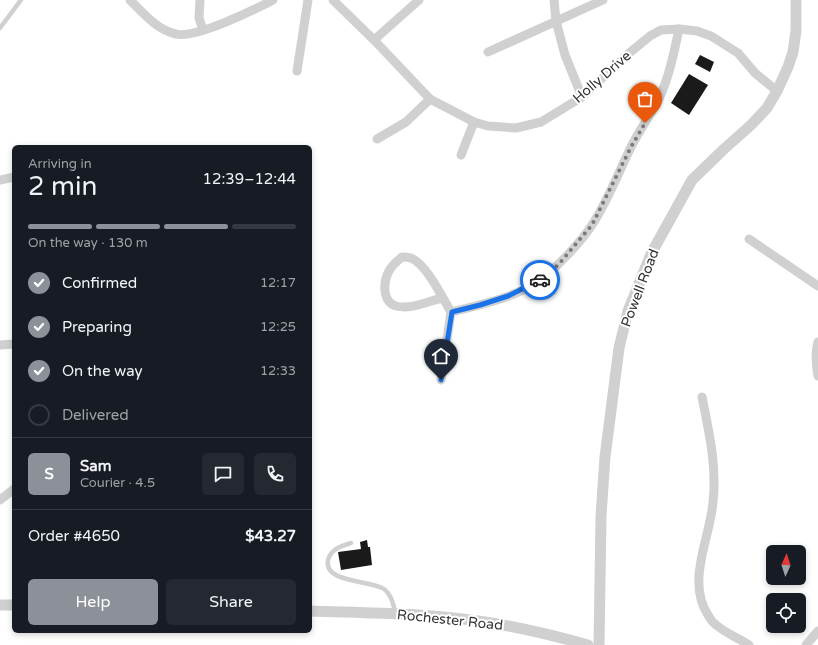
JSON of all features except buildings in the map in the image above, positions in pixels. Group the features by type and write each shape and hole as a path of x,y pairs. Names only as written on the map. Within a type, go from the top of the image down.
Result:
{"street":[{"path":"130,0 155,24 166,31 176,34 189,35 252,11 273,0"},
{"path":"200,0 199,18 203,30"},
{"path":"297,71 308,0"},
{"name":"Holly Drive","path":"333,0 374,40 430,99 474,122 488,126 516,128 530,126 541,122 582,97 628,54 650,36 661,30 679,29 697,31 711,36 738,53 755,73 776,91"},
{"path":"374,40 419,0"},
{"path":"554,0 556,21 565,55 582,97"},
{"path":"488,52 603,0"},
{"name":"Powell Road","path":"599,645 601,516 606,457 619,348 628,311 651,254 692,180 767,108 788,67 793,52 796,31 796,0"},
{"path":"452,312 508,296 537,282 558,265 592,225 631,147 659,99 671,66 679,29"},
{"path":"377,138 406,122 430,99"},
{"path":"461,155 474,122"},
{"path":"0,180 12,177"},
{"path":"749,239 818,286"},
{"path":"441,380 452,312 418,263 410,258 402,257 394,263 389,271 386,278 385,294 391,304 396,306 413,306 442,298"},
{"path":"818,342 816,347 816,366 818,376"},
{"path":"0,345 12,344"},
{"path":"702,397 713,449 714,479 711,517 699,574 698,585 700,597 705,610 714,624 749,645"},
{"path":"0,500 12,490"},
{"path":"0,605 12,605"},
{"name":"Rochester Road","path":"312,611 396,614 480,621 544,633 588,645"},
{"path":"806,645 818,631"}],"lane":[{"path":"0,28 21,0"},
{"path":"351,542 336,548 330,555 327,563 330,571 336,576 377,585 385,590 391,598 396,614"}],"way so far":[{"path":"540,280 558,265 592,225 631,147 645,123"}],"route":[{"path":"441,380 452,312 508,296 540,280"}]}
